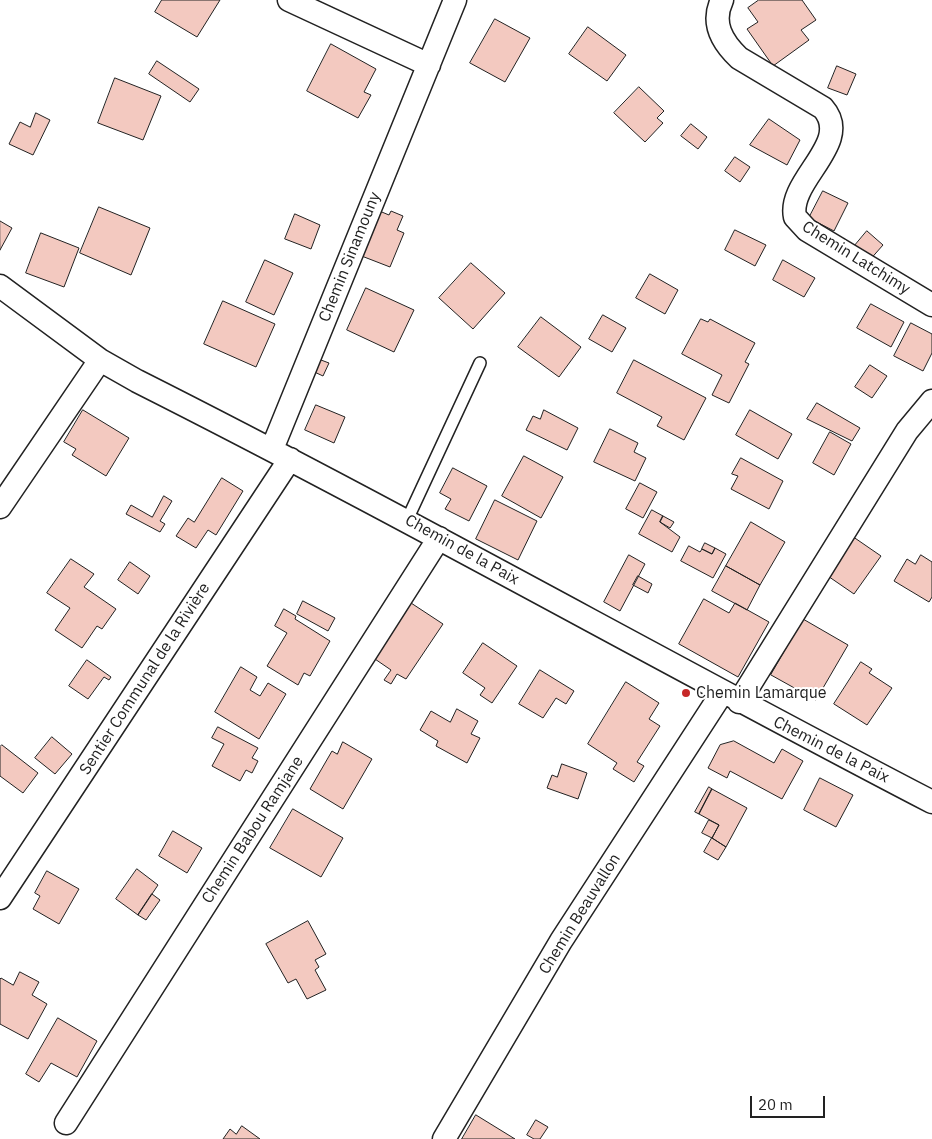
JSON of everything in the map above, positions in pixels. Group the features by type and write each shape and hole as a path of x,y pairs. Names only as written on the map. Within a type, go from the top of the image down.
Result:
{"street":[{"path":"289,0 428,65"},
{"name":"Chemin Sinamouny","path":"281,454 428,65 455,0"},
{"name":"Chemin Latchimy","path":"722,0 718,8 718,24 720,38 728,48 739,58 823,108 829,116 832,125 832,135 795,202 795,217 807,230 932,305"},
{"name":"Chemin de la Paix","path":"0,286 100,360 407,520 730,697 932,802"},
{"path":"0,507 100,360"},
{"path":"730,697 907,431 932,401"},
{"name":"Sentier Communal de la Rivière","path":"0,898 281,454"},
{"name":"Chemin Babou Ramjane","path":"66,1123 439,538"},
{"name":"Chemin Beauvallon","path":"444,1139 561,941 730,697"}],"lane":[{"path":"407,520 480,363"}],"building":[{"path":"162,0 220,0 197,37 155,12"},
{"path":"759,0 802,0 816,20 801,30 809,40 773,66 747,29 758,22 748,8"},
{"path":"495,19 530,38 505,82 470,63"},
{"path":"588,27 626,55 607,81 569,54"},
{"path":"331,44 376,69 364,92 371,95 358,118 307,91"},
{"path":"157,61 199,89 190,102 149,74"},
{"path":"837,66 856,74 847,95 828,88"},
{"path":"115,78 161,96 143,140 98,123"},
{"path":"639,87 664,111 657,118 663,123 645,142 614,113"},
{"path":"36,113 50,120 33,155 9,144 20,122 30,127"},
{"path":"769,119 800,140 787,165 750,145"},
{"path":"691,124 707,137 698,149 681,136"},
{"path":"735,157 750,167 740,182 725,171"},
{"path":"823,191 848,203 834,231 809,218"},
{"path":"99,207 150,228 131,275 80,253"},
{"path":"377,210 389,215 391,211 403,216 397,230 404,233 390,267 359,255"},
{"path":"295,214 320,225 311,249 285,239"},
{"path":"0,221 12,228 0,250"},
{"path":"735,230 766,245 755,266 725,250"},
{"path":"867,231 883,245 868,262 852,249"},
{"path":"41,233 79,248 64,287 26,273"},
{"path":"265,260 293,273 274,315 246,302"},
{"path":"783,260 815,278 804,297 773,280"},
{"path":"471,263 505,293 473,329 439,298"},
{"path":"650,274 678,290 665,314 636,298"},
{"path":"366,288 414,310 394,352 347,330"},
{"path":"223,301 275,324 256,367 204,344"},
{"path":"871,304 904,322 891,347 857,328"},
{"path":"603,315 626,328 612,352 589,339"},
{"path":"541,317 581,347 559,377 518,347"},
{"path":"701,319 708,322 710,319 755,343 745,362 749,364 729,403 712,395 722,375 682,354"},
{"path":"911,323 932,334 932,353 923,371 894,356"},
{"path":"313,357 329,363 323,376 308,369"},
{"path":"634,360 706,398 684,440 657,426 662,417 617,393"},
{"path":"870,365 887,376 872,398 855,387"},
{"path":"817,403 860,428 852,441 807,419"},
{"path":"316,405 345,417 334,443 305,430"},
{"path":"83,410 129,438 106,476 72,455 76,449 64,442"},
{"path":"544,410 578,428 567,450 526,430 533,416 540,419"},
{"path":"750,410 792,434 778,459 736,435"},
{"path":"610,429 638,443 634,452 646,458 635,481 594,462"},
{"path":"830,432 851,444 834,475 813,463"},
{"path":"524,456 563,477 541,518 502,496"},
{"path":"741,458 783,481 769,509 731,489 738,476 732,474"},
{"path":"453,468 487,486 469,521 445,509 451,499 440,493"},
{"path":"222,478 243,491 216,535 208,530 196,548 176,536 188,518 194,522"},
{"path":"640,483 657,492 643,518 626,509"},
{"path":"164,496 172,501 160,521 165,524 160,532 126,514 131,505 152,517"},
{"path":"495,500 537,521 518,560 476,539"},
{"path":"652,510 663,516 660,522 680,537 672,552 639,534"},
{"path":"663,516 674,522 670,528 660,522"},
{"path":"751,522 785,542 760,585 726,566"},
{"path":"849,534 881,556 854,594 822,572"},
{"path":"705,543 715,548 712,554 702,549"},
{"path":"689,546 700,552 702,549 712,554 715,548 726,554 713,578 681,561"},
{"path":"629,555 645,564 620,611 604,602"},
{"path":"921,555 932,562 932,597 929,602 894,581 907,559 915,564"},
{"path":"71,559 94,574 84,587 116,609 102,629 97,626 82,648 55,630 70,608 47,593"},
{"path":"130,562 150,576 138,594 118,580"},
{"path":"726,566 760,585 747,610 712,591"},
{"path":"638,576 652,584 648,593 633,585"},
{"path":"704,599 729,613 735,603 769,622 738,677 679,644"},
{"path":"303,601 335,618 328,631 297,614"},
{"path":"408,601 443,624 406,679 397,674 391,684 384,680 391,670 372,657"},
{"path":"284,609 296,616 295,619 330,641 310,676 304,673 298,685 267,666 287,633 275,626"},
{"path":"803,619 848,645 816,700 771,675"},
{"path":"483,643 517,666 492,703 480,695 485,688 463,673"},
{"path":"87,660 111,677 109,680 104,677 88,699 69,686"},
{"path":"861,662 872,669 869,673 892,688 867,725 834,704"},
{"path":"241,667 257,677 250,690 260,696 268,683 286,694 259,739 215,712"},
{"path":"540,670 574,691 566,704 556,698 543,718 519,704"},
{"path":"626,682 659,703 649,719 660,726 637,762 644,766 634,782 613,769 617,763 588,744"},
{"path":"457,709 478,721 471,734 480,738 467,763 436,746 438,741 420,730 431,711 450,722"},
{"path":"218,727 258,748 252,758 258,761 252,773 246,770 240,781 212,766 224,744 212,738"},
{"path":"52,737 72,754 55,774 35,758"},
{"path":"734,741 774,763 782,749 803,761 782,799 730,771 727,778 708,768 720,745"},
{"path":"343,742 372,759 343,809 310,789 332,751 337,754"},
{"path":"2,745 38,773 23,793 0,776 0,747"},
{"path":"562,764 587,773 578,799 547,788 552,775 557,777"},
{"path":"820,778 853,795 836,827 804,810"},
{"path":"709,787 712,789 699,814 695,812"},
{"path":"712,789 747,808 726,847 712,838 719,825 699,814"},
{"path":"293,809 343,838 321,877 270,848"},
{"path":"709,820 719,825 712,838 702,833"},
{"path":"173,831 202,848 187,873 159,856"},
{"path":"712,838 726,847 718,860 704,852"},
{"path":"137,869 158,885 138,915 116,899"},
{"path":"47,871 79,889 59,924 33,909 40,896 35,893"},
{"path":"152,894 160,900 146,920 138,915"},
{"path":"308,921 326,954 315,960 319,967 315,970 326,990 307,999 296,979 288,983 266,944"},
{"path":"20,972 39,982 32,995 47,1004 28,1039 0,1024 0,979 13,985"},
{"path":"58,1018 97,1041 77,1077 51,1063 39,1082 26,1074"},
{"path":"476,1115 515,1139 462,1139"},
{"path":"536,1120 548,1127 540,1139 534,1139 527,1135"},
{"path":"242,1126 260,1139 223,1139 230,1129 236,1134"}],"place":[{"name":"Chemin Lamarque","path":"686,693"}]}
